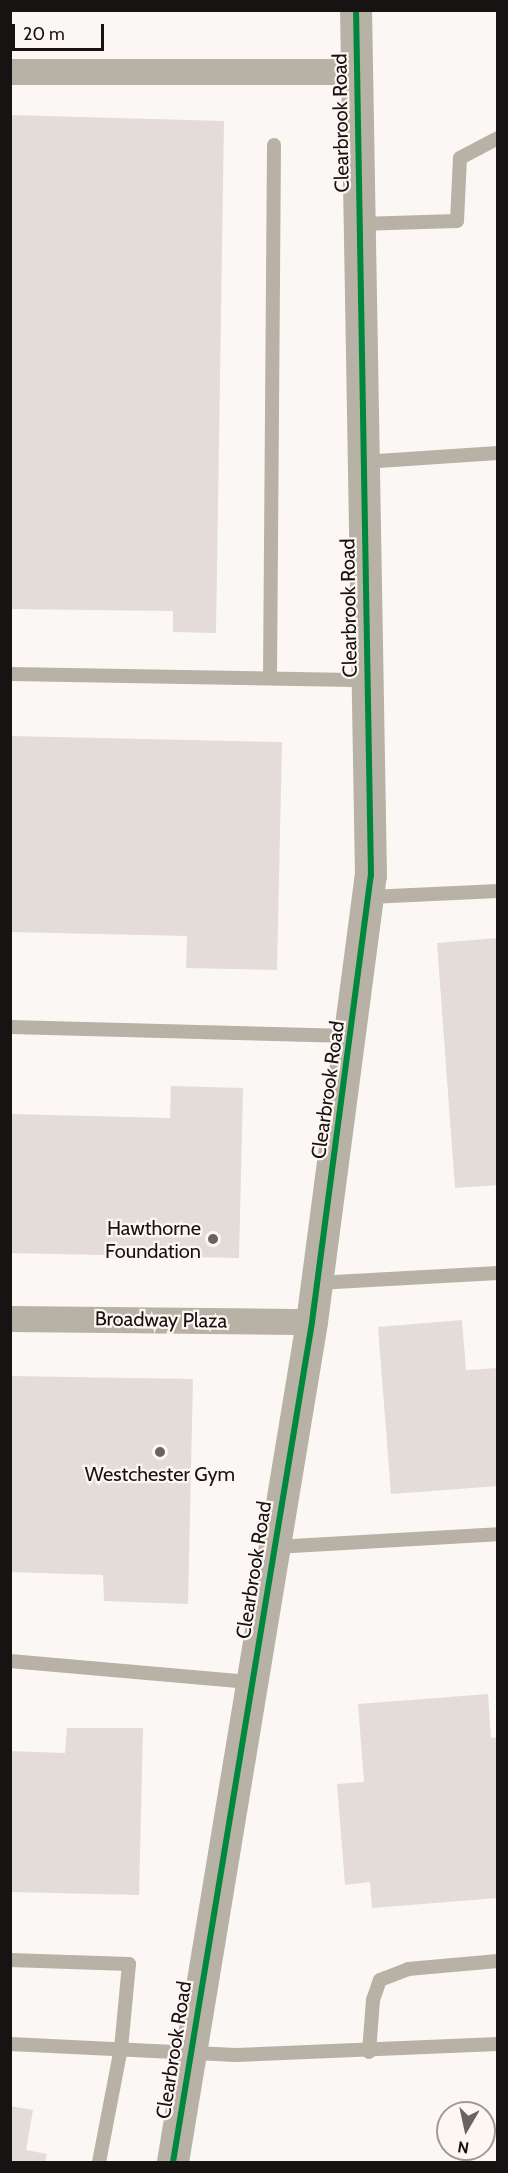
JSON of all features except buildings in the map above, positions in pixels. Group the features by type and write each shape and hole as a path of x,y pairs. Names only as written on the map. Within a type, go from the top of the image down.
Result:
{"street":[{"name":"Clearbrook Road","path":"173,2163 312,1322 369,897 356,10"},
{"path":"10,72 356,72"},
{"name":"Broadway Plaza","path":"10,1319 312,1322"}],"lane":[{"path":"359,224 458,221 460,158 489,139 498,138"},
{"path":"270,678 274,145"},
{"path":"363,462 498,453"},
{"path":"10,674 367,680"},
{"path":"369,897 498,891"},
{"path":"10,1027 352,1036"},
{"path":"317,1283 498,1273"},
{"path":"274,1547 498,1534"},
{"path":"10,1662 252,1682"},
{"path":"10,1960 129,1964 121,2048 99,2163"},
{"path":"369,2052 373,2000 380,1980 408,1969 498,1961"},
{"path":"10,2044 191,2051 369,2052 498,2044"}],"cycle path":[{"path":"173,2162 312,1322 371,876 356,10"}],"place":[{"name":"Hawthorne Foundation","path":"213,1239"},
{"name":"Westchester Gym","path":"160,1452"}]}
